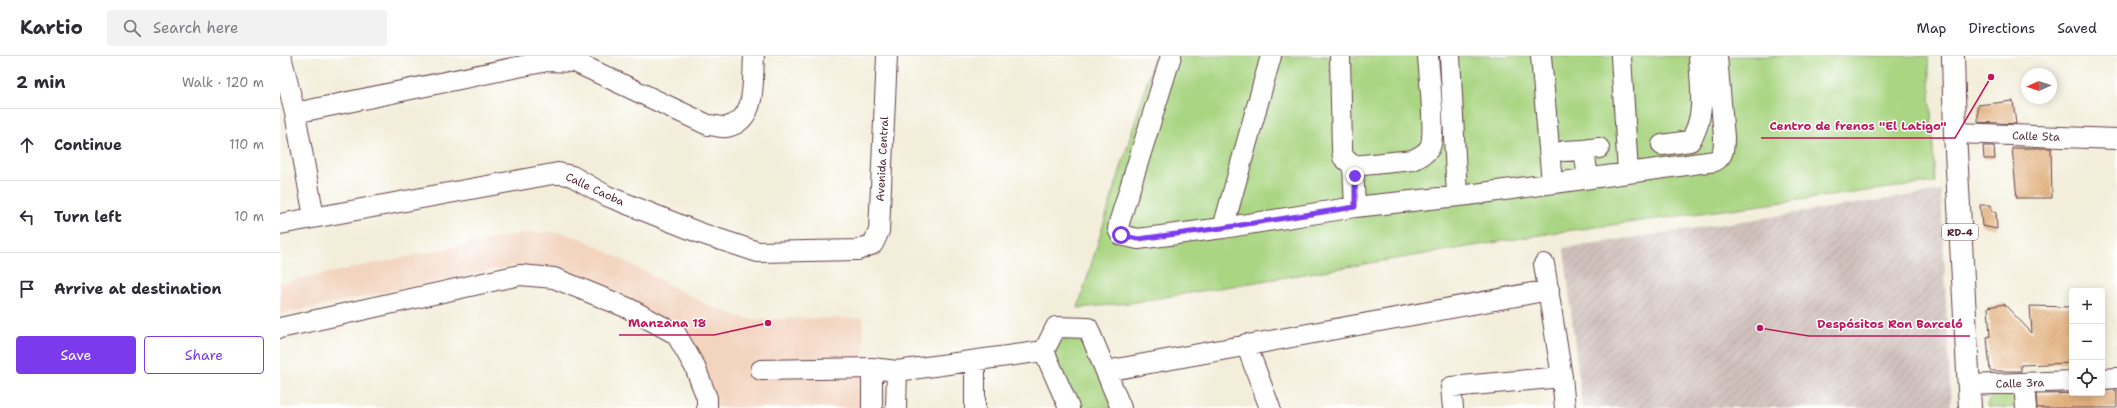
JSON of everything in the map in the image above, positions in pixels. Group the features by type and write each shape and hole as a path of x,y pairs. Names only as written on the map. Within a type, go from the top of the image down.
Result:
{"main road":[{"name":"RD-4","path":"1953,56 1955,133 1970,408"}],"street":[{"path":"281,56 295,113 314,217"},
{"path":"295,113 547,61 564,60 575,62 708,125 726,127 744,117 751,105 754,56"},
{"name":"Avenida Central","path":"858,250 872,244 879,231 887,56"},
{"path":"1171,56 1118,229 1121,235 1138,239 1222,228 1355,207 1457,196 1714,161 1720,158 1723,150 1724,137 1717,56"},
{"path":"1222,228 1271,56"},
{"path":"1340,56 1342,149 1344,157 1353,166 1355,207"},
{"path":"1353,166 1413,160 1419,158 1429,149 1432,135 1428,56"},
{"path":"1450,56 1457,196"},
{"path":"1541,56 1552,183"},
{"path":"1621,56 1628,173"},
{"path":"1664,168 1654,145 1690,141 1698,129 1701,117 1699,56"},
{"name":"Calle 5ta","path":"1955,133 2117,139"},
{"path":"1564,151 1591,149 1588,178"},
{"name":"Calle Caoba","path":"280,224 558,172 572,176 607,196 693,230 758,252 858,250"},
{"path":"1544,264 1562,377 1565,408"},
{"path":"280,328 520,275 554,278 628,308 676,334 695,367 707,398 707,408"},
{"path":"1106,371 1246,344 1549,290"},
{"path":"1069,408 1044,351 1056,326 1088,328 1121,408"},
{"path":"1246,344 1270,408"},
{"path":"761,370 872,368 897,371 975,362 1044,351"},
{"path":"975,362 975,408"},
{"path":"872,368 872,408"},
{"path":"896,408 897,371"},
{"path":"1453,408 1451,388 1562,377"},
{"path":"2105,379 2117,378"},
{"name":"Calle 3ra","path":"1969,385 2069,380"},
{"path":"2024,383 2026,408"}],"shaded area":[{"path":"1941,191 1951,408 1582,408 1564,248"},
{"path":"556,232 583,239 709,306 747,319 863,318 864,408 715,408 681,327 555,270 512,266 280,314 280,283 521,233"}],"green space":[{"path":"1155,56 1928,56 1935,182 1558,232 1129,303 1078,308"},
{"path":"1088,328 1121,408 1069,408 1044,351"},
{"path":"2004,390 2014,397 2018,402 2019,408 1988,408 1987,404 1992,395"}],"building":[{"path":"2013,101 2016,124 1978,122 1978,105"},
{"path":"1983,146 1994,146 1995,159 1984,159"},
{"path":"2012,148 2051,148 2052,198 2017,198"},
{"path":"1980,205 1991,205 1992,212 1996,211 1997,229 1982,226"},
{"path":"2004,304 2032,333 2030,306 2069,307 2069,363 2021,365 2021,371 1990,371 1987,337 1990,336 1988,307"},
{"path":"2117,390 2117,408 2037,408 2036,394 2069,394 2069,396 2105,396 2105,391"}],"place":[{"name":"Centro de frenos \"El Latigo\"","path":"1991,77"},
{"name":"Manzana 18","path":"768,323"},
{"name":"Despósitos Ron Barceló","path":"1760,328"}],"route":[{"path":"1121,235 1138,239 1222,228 1355,207 1355,176"}]}
